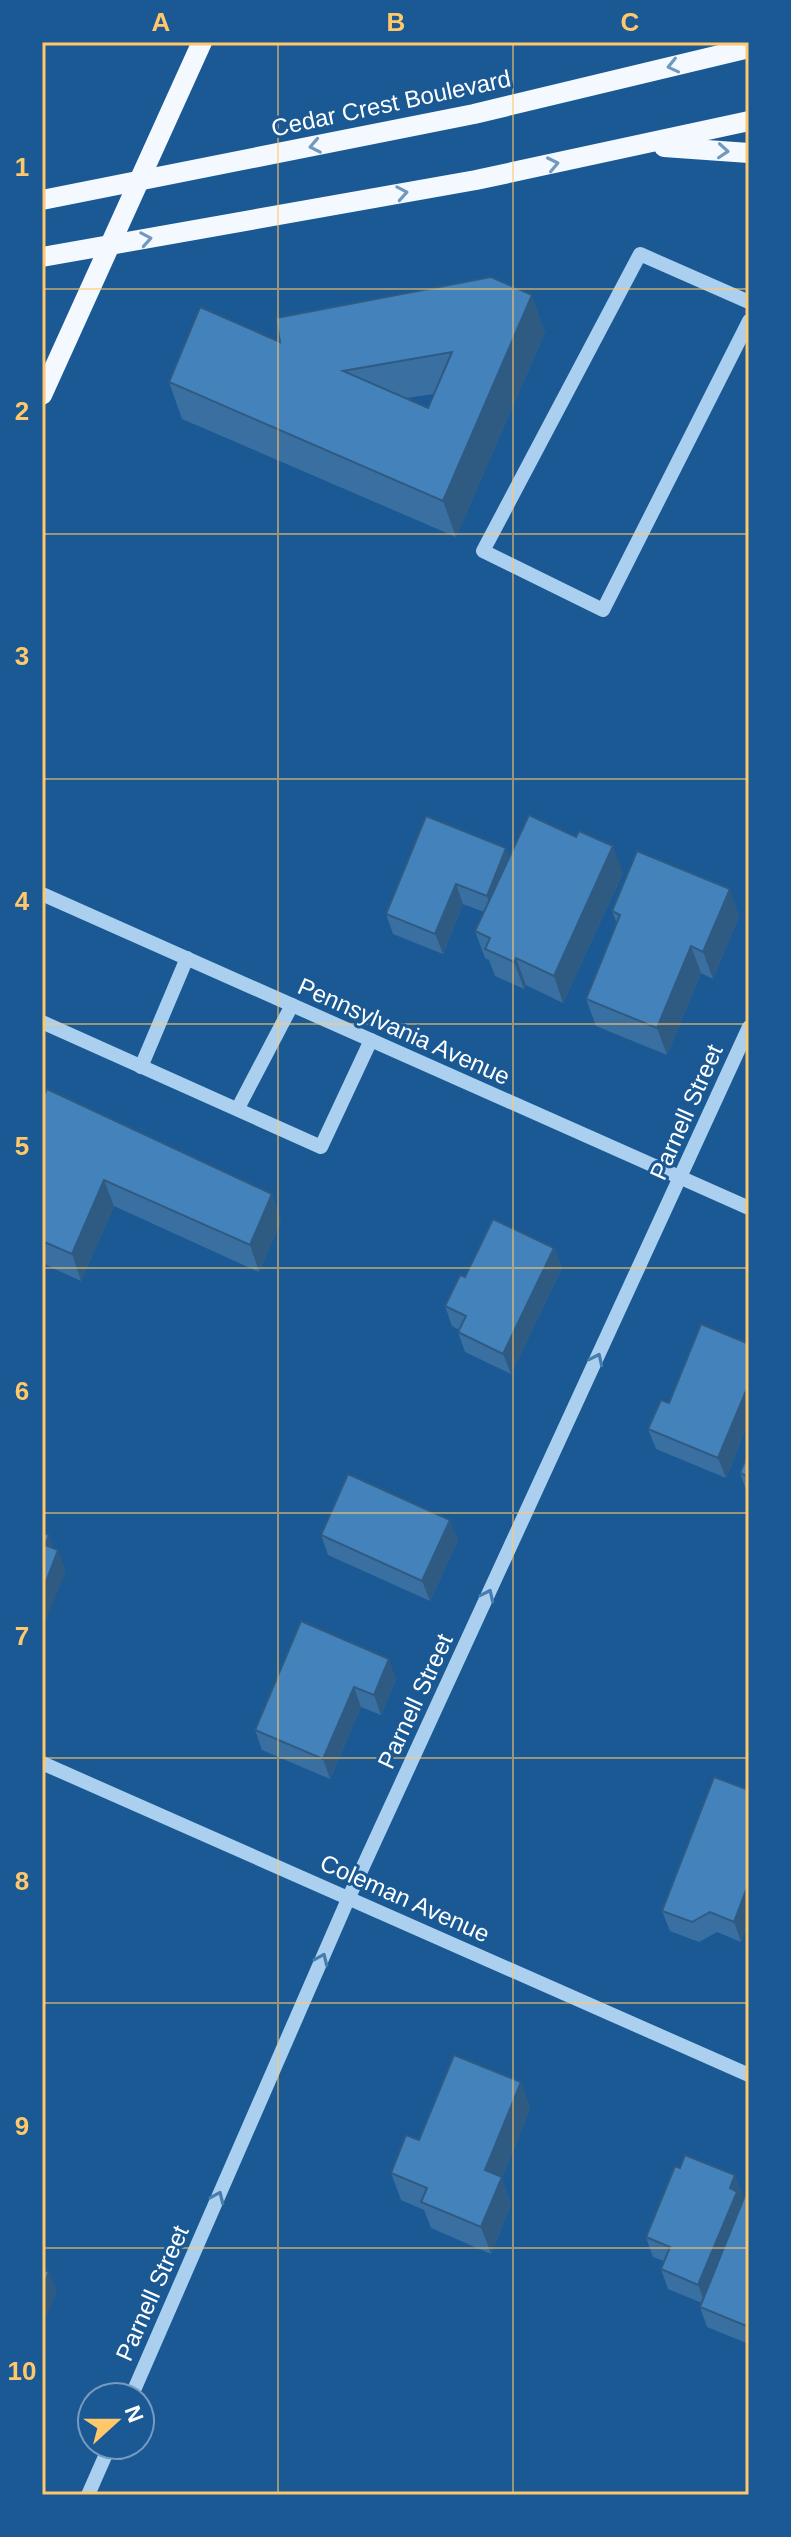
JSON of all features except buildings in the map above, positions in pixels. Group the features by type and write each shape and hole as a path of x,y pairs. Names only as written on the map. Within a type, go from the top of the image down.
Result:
{"main road":[{"path":"42,395 202,42"},
{"name":"Cedar Crest Boulevard","path":"42,200 474,114 749,48"},
{"path":"42,257 476,180 749,121"},
{"path":"640,145 749,153"}],"street":[{"path":"749,302 640,254 483,551 603,610 749,321"},
{"path":"42,911 46,895"},
{"name":"Pennsylvania Avenue","path":"46,895 749,1208"},
{"path":"141,1067 187,958"},
{"path":"238,1108 292,1005"},
{"path":"42,1022 321,1147 371,1040"},
{"name":"Parnell Street","path":"138,2381 349,1897 749,1027"},
{"name":"Coleman Avenue","path":"42,1763 749,2075"},
{"path":"88,2495 103,2461"}]}
